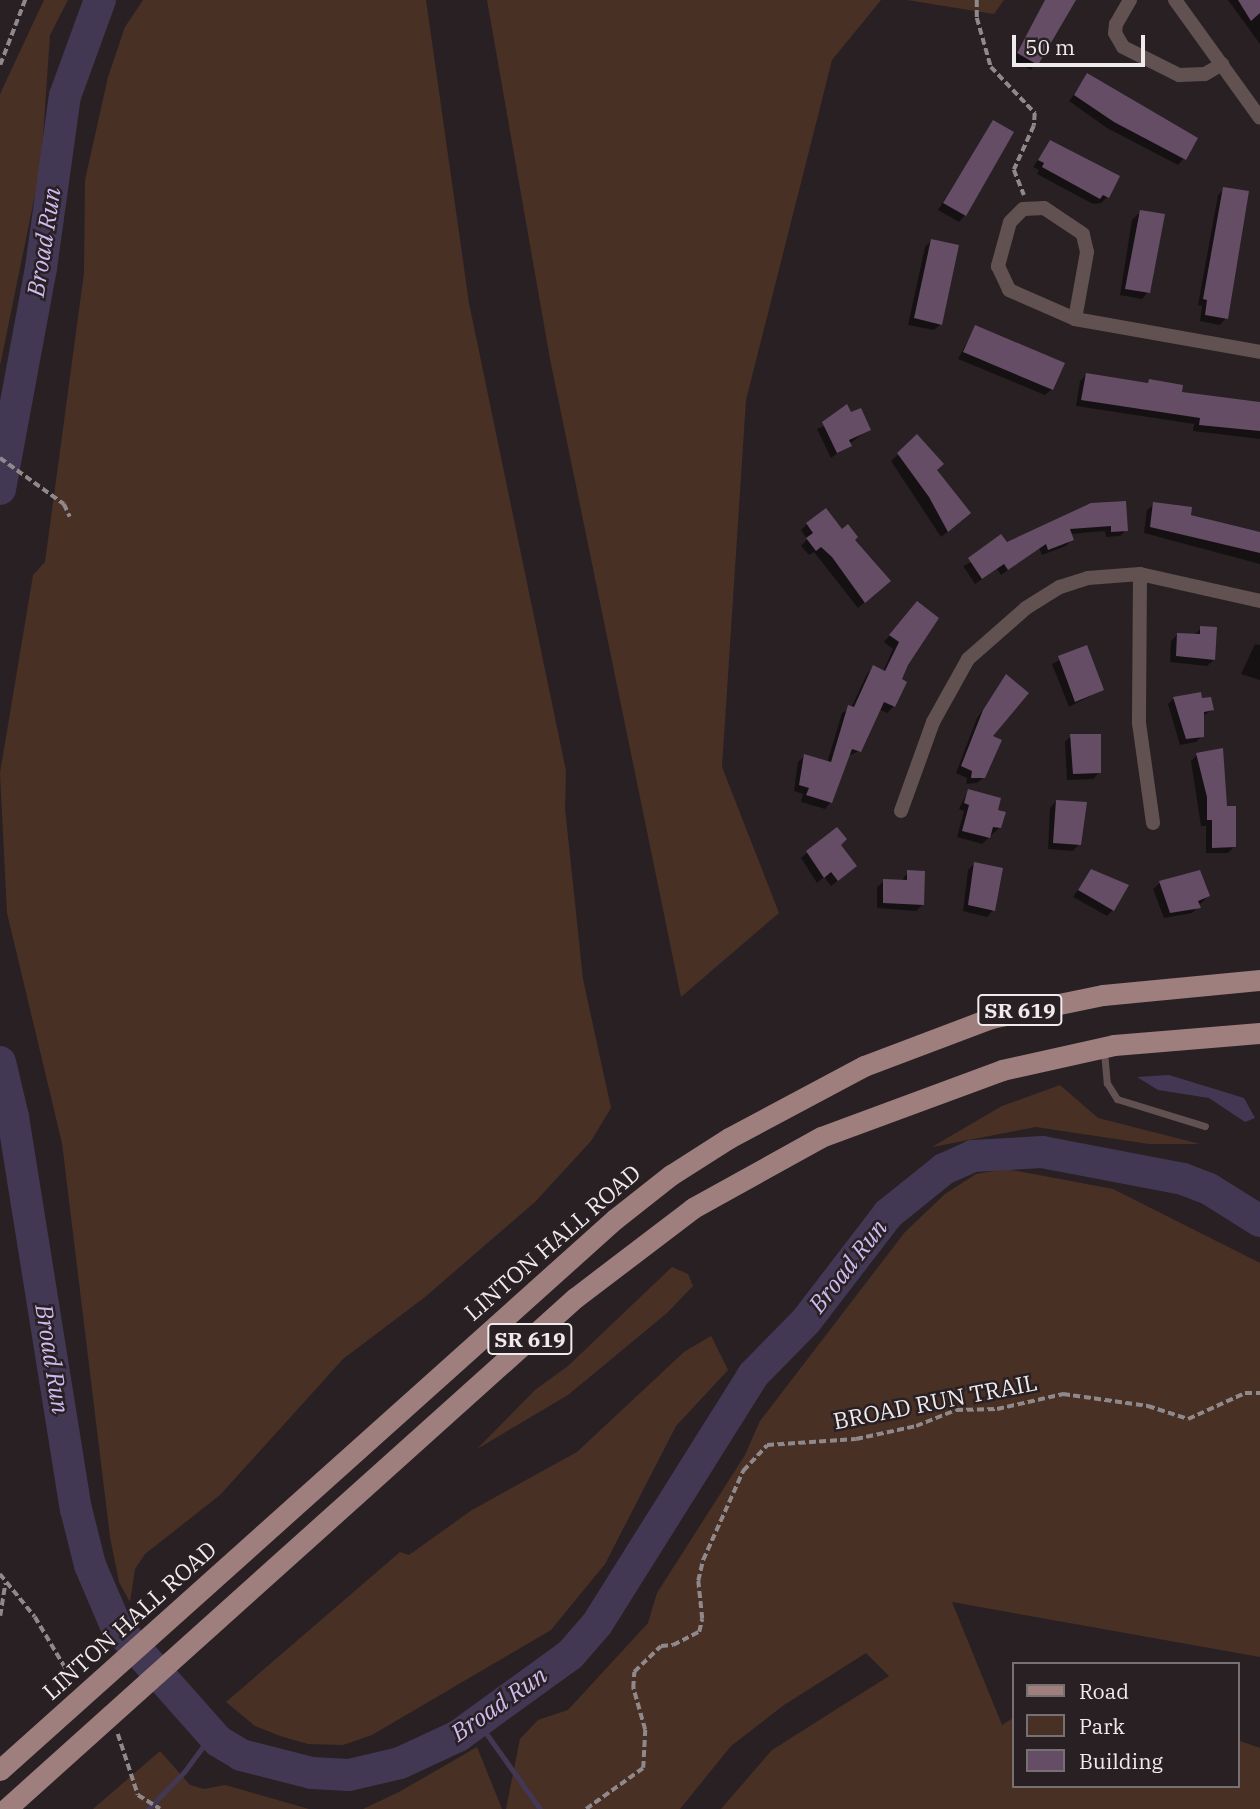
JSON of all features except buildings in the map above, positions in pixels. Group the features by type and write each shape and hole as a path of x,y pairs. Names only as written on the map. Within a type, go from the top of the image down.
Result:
{"main road":[{"name":"LINTON HALL ROAD","path":"0,1770 615,1219 671,1175 729,1138 864,1066 991,1018 1104,995 1260,979"},
{"name":"SR 619","path":"6,1809 575,1298 692,1209 821,1137 887,1110 1003,1070 1103,1047 1260,1033"}],"street":[{"path":"1130,0 1116,24 1115,33 1124,47 1179,75 1205,74 1222,64"},
{"path":"1175,0 1260,118"},
{"path":"1075,319 1087,252 1083,234 1044,208 1029,207 1010,222 999,274 1009,290 1075,319 1260,352"},
{"path":"1140,574 1139,723 1153,823"},
{"path":"901,811 933,722 978,648 1026,608 1060,587 1088,578 1140,574 1260,601"}],"lane":[{"path":"1103,1047 1107,1083 1117,1099 1205,1126"}],"path":[{"path":"0,65 25,0"},
{"path":"977,0 977,18 991,67 1035,113 1034,126 1013,170 1029,207"},
{"path":"0,458 64,504 70,517"},
{"name":"BROAD RUN TRAIL","path":"586,1809 643,1768 645,1730 633,1688 634,1672 661,1646 673,1645 699,1632 702,1619 698,1581 703,1560 743,1471 767,1445 856,1438 916,1426 956,1410 997,1409 1063,1394 1148,1406 1171,1417 1188,1419 1245,1393 1260,1393"},
{"path":"0,1574 35,1618 50,1646"},
{"path":"0,1616 5,1583"},
{"path":"143,1802 160,1809"}],"green space":[{"path":"44,0 68,0 50,35 41,165 0,366 0,94"},
{"path":"143,0 426,0 469,303 566,771 565,808 583,979 611,1108 591,1141 535,1202 425,1297 343,1359 220,1495 145,1554 135,1569 130,1602 119,1582 110,1537 62,1143 7,913 0,773 33,575 45,562 84,273 85,180 108,77 125,27"},
{"path":"487,0 881,0 832,60 746,400 722,767 779,913 681,997 550,359"},
{"path":"907,0 1004,0 994,14"},
{"path":"1060,1085 1098,1118 1200,1144 1149,1144 1036,1127 932,1147 1002,1106"},
{"path":"1006,1169 1113,1189 1260,1263 1260,1657 952,1602 1002,1725 1012,1719 1012,1788 1239,1788 1239,1741 1260,1748 1260,1809 721,1809 772,1750 889,1676 866,1653 784,1705 731,1746 680,1809 506,1809 520,1739 538,1720 568,1710 648,1623 657,1593 745,1455 760,1421 905,1232 945,1194 976,1174"},
{"path":"672,1267 688,1274 693,1286 667,1313 568,1395 477,1449 535,1390 568,1366"},
{"path":"711,1336 728,1370 676,1426 605,1564 551,1630 372,1735 343,1745 308,1744 280,1736 255,1726 226,1702 400,1552 409,1555 472,1510 577,1452 684,1352"},
{"path":"477,1747 502,1809 363,1809 399,1792"},
{"path":"160,1751 190,1785 204,1789 225,1785 309,1809 93,1809"}],"shaded area":[{"path":"1169,1075 1244,1098 1255,1118 1245,1122 1209,1098 1158,1090 1137,1077"}],"waterway":[{"name":"Broad Run","path":"0,489 41,268 65,96 100,0"},
{"name":"Broad Run","path":"0,468 5,468"},
{"name":"Broad Run","path":"0,1062 13,1117 76,1509 90,1565 116,1626 218,1741 241,1755 312,1773 349,1775 400,1763 458,1736 570,1655 597,1624 753,1375 806,1321 888,1214 944,1169 973,1156 1042,1152 1183,1179 1209,1189 1260,1221"},
{"path":"478,1722 540,1809"},
{"path":"148,1809 184,1772 212,1734"}]}
